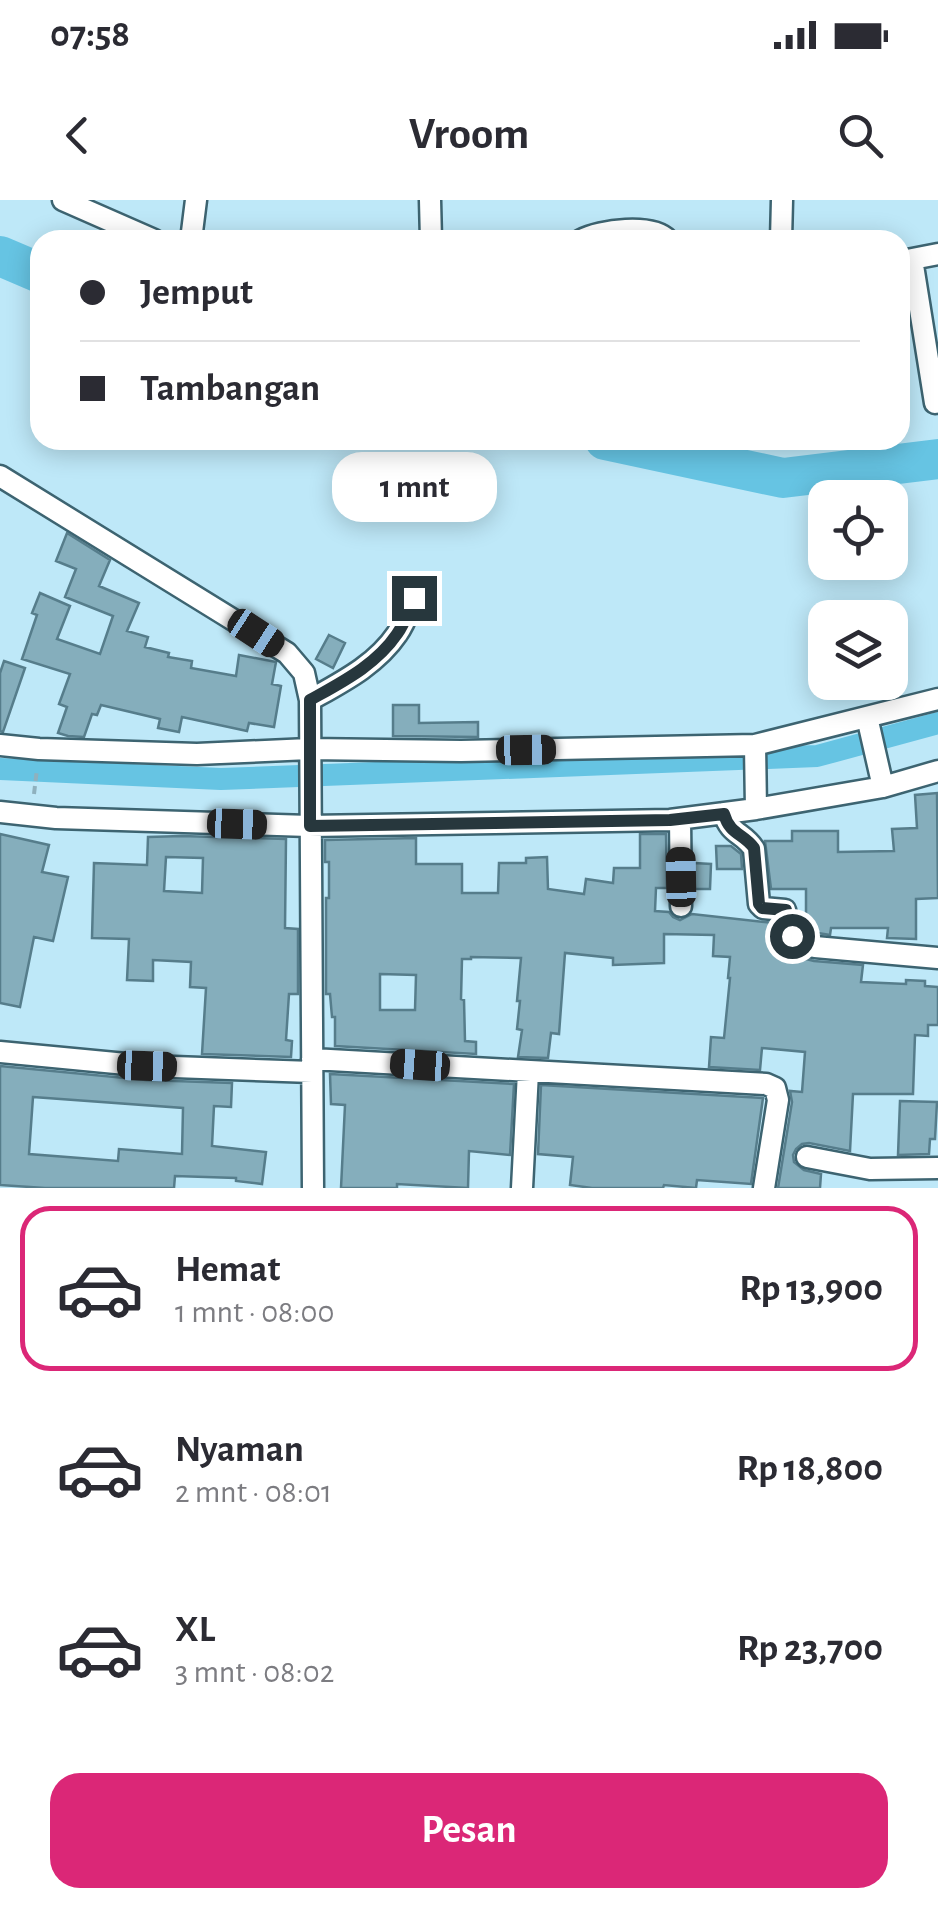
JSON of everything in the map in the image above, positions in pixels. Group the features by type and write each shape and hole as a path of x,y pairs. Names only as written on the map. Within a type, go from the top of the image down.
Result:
{"street":[{"path":"63,200 131,230"},
{"path":"192,230 196,200"},
{"path":"430,200 430,230"},
{"path":"781,230 782,200"},
{"path":"910,259 938,254"},
{"path":"910,280 935,404"},
{"path":"0,476 287,653 304,672 310,700 313,1188"},
{"path":"310,700 351,677 382,652 399,632 414,598"},
{"path":"0,744 94,752 197,754 755,749 868,724 938,699"},
{"path":"868,724 881,780"},
{"path":"755,749 756,804"},
{"path":"0,812 56,818 680,820 938,771"},
{"path":"724,814 730,829 754,848 759,904 762,908 786,910 790,932 797,943 938,958"},
{"path":"680,820 681,906"},
{"path":"0,1052 147,1066 312,1065 772,1086 778,1092 778,1100 764,1188"},
{"path":"522,1188 528,1072"},
{"path":"807,1157 870,1169 938,1168"}],"path":[{"path":"33,802 38,762"}],"building":[{"path":"67,533 110,560 99,586 139,603 127,631 148,637 145,647 169,653 168,657 192,661 191,668 236,676 239,655 276,662 272,684 281,686 274,727 249,723 247,731 182,717 179,732 158,728 160,719 101,705 97,715 92,714 84,737 58,733 67,707 59,704 70,674 22,659 40,593 70,606 57,639 100,654 113,616 65,597 76,569 56,561"},
{"path":"329,635 345,643 333,668 316,659"},
{"path":"4,661 25,668 3,732 0,673"},
{"path":"393,705 419,705 419,723 478,722 478,737 393,736"},
{"path":"937,793 938,898 916,899 916,939 887,938 888,928 831,928 830,935 806,931 802,924 806,924 806,889 771,889 765,841 792,841 792,831 838,831 838,852 894,851 892,829 917,828 915,795"},
{"path":"0,834 49,845 42,872 68,877 53,941 34,937 20,1007 0,1003"},
{"path":"640,834 666,834 667,888 656,888 655,911 669,912 680,920 692,914 774,923 778,939 794,956 863,965 861,982 925,981 925,986 938,987 938,1025 928,1025 928,1036 915,1035 913,1094 853,1094 850,1151 809,1143 796,1149 794,1162 804,1170 821,1174 820,1188 778,1188 792,1102 790,1091 802,1092 805,1052 762,1048 760,1070 709,1067 711,1037 724,1038 730,978 730,957 713,956 714,935 664,934 664,963 613,965 613,958 565,953 559,1034 551,1033 548,1058 518,1057 522,1030 517,1029 521,958 462,959 465,1041 476,1042 476,1054 335,1046 335,1017 330,994 326,994 329,862 325,862 325,840 416,838 416,864 462,864 462,893 498,893 499,863 526,863 526,858 547,857 548,889 584,894 586,879 613,883 614,868 640,868","holes":["380,974 416,975 415,1010 380,1010"]},
{"path":"148,837 286,839 285,928 298,929 298,994 289,994 286,1040 292,1041 291,1057 202,1054 206,988 190,987 191,962 153,960 153,981 127,980 129,939 92,938 94,863 147,865","holes":["166,857 203,858 202,893 164,891"]},
{"path":"716,846 731,846 741,854 742,869 717,869"},
{"path":"694,863 711,864 710,889 695,889"},
{"path":"0,1066 146,1080 232,1083 231,1107 214,1106 212,1146 266,1152 262,1184 236,1178 175,1176 174,1188 0,1185","holes":["33,1097 183,1108 182,1154 119,1149 118,1161 29,1154"]},
{"path":"330,1074 514,1084 510,1155 469,1151 468,1188 397,1184 397,1188 341,1188 345,1105 331,1104"},
{"path":"541,1085 763,1098 751,1184 697,1180 696,1188 570,1185 573,1157 538,1154"},
{"path":"900,1101 937,1102 935,1139 930,1139 929,1154 898,1155"}],"waterway":[{"path":"0,256 30,269"},
{"path":"652,450 783,478 938,459"},
{"path":"0,769 221,779 817,756 938,723"}],"route":[{"path":"414,598 399,632 382,652 351,677 310,700 310,826 670,820 724,814 730,829 754,848 759,904 762,908 786,910 792,936"}]}
